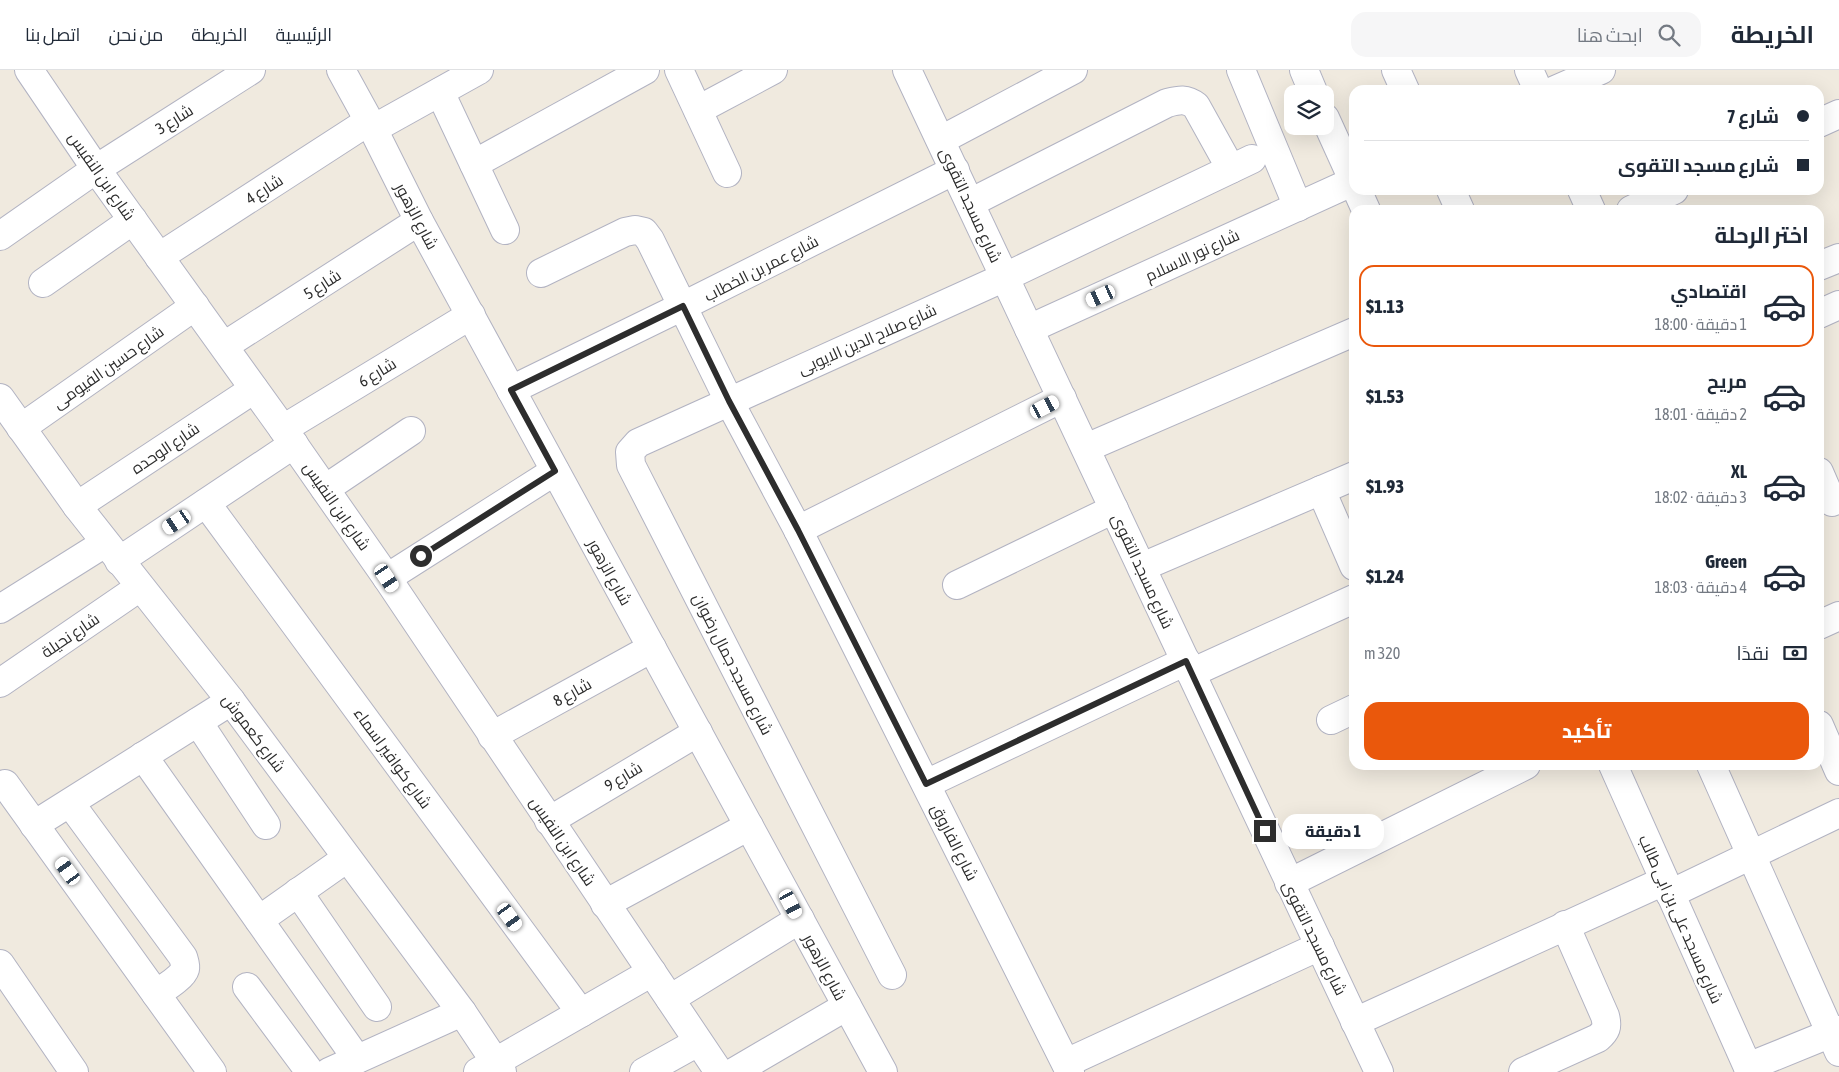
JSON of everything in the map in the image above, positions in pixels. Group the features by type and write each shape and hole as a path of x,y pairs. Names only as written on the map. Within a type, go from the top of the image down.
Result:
{"street":[{"name":"شارع ابن النفيس","path":"29,70 96,169 289,437 387,578 719,1072"},
{"name":"شارع 3","path":"0,236 96,169 251,70"},
{"name":"شارع الزهور","path":"341,70 419,221 883,1072"},
{"name":"شارع 4","path":"159,257 371,125 440,92 479,70"},
{"path":"474,164 645,70"},
{"path":"679,70 727,173"},
{"path":"698,110 773,70"},
{"name":"شارع مسجد التقوى","path":"908,70 1379,1072"},
{"path":"941,140 1073,70"},
{"path":"1241,70 1298,207"},
{"path":"1304,70 1310,85"},
{"path":"1396,70 1403,85"},
{"path":"1529,70 1536,85"},
{"path":"1566,85 1601,70"},
{"path":"440,92 506,230"},
{"name":"شارع صلاح الدين الايوبى","path":"729,401 1005,277 1241,164 1196,106 1188,100 1178,100 970,203"},
{"path":"1824,121 1839,114"},
{"path":"1333,135 1349,170"},
{"name":"شارع عمر بن الخطاب","path":"511,390 955,170"},
{"name":"شارع نور الاسلام","path":"1029,329 1349,183"},
{"path":"1642,205 1663,195"},
{"path":"42,283 133,220"},
{"name":"شارع 5","path":"224,346 419,221"},
{"name":"شارع الفاروق","path":"540,272 625,232 635,230 644,232 650,240 729,401 798,530 1068,1068"},
{"path":"1824,264 1839,258"},
{"path":"1824,312 1839,305"},
{"name":"شارع حسين الفيومى","path":"9,418 195,306"},
{"name":"شارع 6","path":"0,609 206,502 289,437 471,315"},
{"path":"1086,448 1349,334"},
{"name":"شارع الوحده","path":"77,506 254,388"},
{"path":"798,530 1062,398"},
{"name":"شارع مسجد جمال رضوان","path":"729,401 638,443 630,452 629,458 892,975"},
{"name":"شارع كعموش","path":"9,418 112,552 231,701 462,1012 492,1069"},
{"path":"325,489 411,431"},
{"path":"387,578 555,471"},
{"path":"1142,567 1349,478"},
{"path":"1824,486 1830,503"},
{"path":"1321,490 1349,554"},
{"name":"شارع كوافير اسماء","path":"206,502 581,1013"},
{"path":"957,585 1114,509"},
{"name":"شارع نحيلة","path":"0,683 140,587"},
{"path":"926,784 1188,667 1349,601"},
{"path":"1824,623 1839,616"},
{"name":"شارع 8","path":"492,736 652,648"},
{"path":"34,825 231,701"},
{"path":"198,722 266,825"},
{"path":"1826,724 1839,771"},
{"name":"شارع 9","path":"549,821 698,732"},
{"path":"143,756 357,1059"},
{"path":"1289,884 1516,770"},
{"name":"شارع مسجد على بن ابى طالب","path":"1615,770 1749,1070"},
{"path":"1713,770 1836,1038 1749,1070"},
{"path":"4,784 212,1072"},
{"path":"70,803 183,957 185,970 156,994"},
{"path":"1356,1022 1565,925 1751,856 1839,813"},
{"path":"605,904 749,826"},
{"path":"259,920 347,858"},
{"path":"298,892 377,1007"},
{"path":"670,999 800,919"},
{"path":"1523,1072 1598,1038 1605,1032 1607,1024 1605,1016 1565,925"},
{"path":"1068,1068 1320,946"},
{"path":"0,964 74,1072"},
{"path":"492,1069 581,1013 652,972"},
{"path":"247,987 310,1072"},
{"path":"734,1072 846,1006"},
{"path":"330,1072 462,1012"},
{"path":"644,1072 698,1042"}],"route":[{"path":"421,556 555,471 511,390 683,306 729,401 798,530 926,784 1186,661 1265,831"}]}
